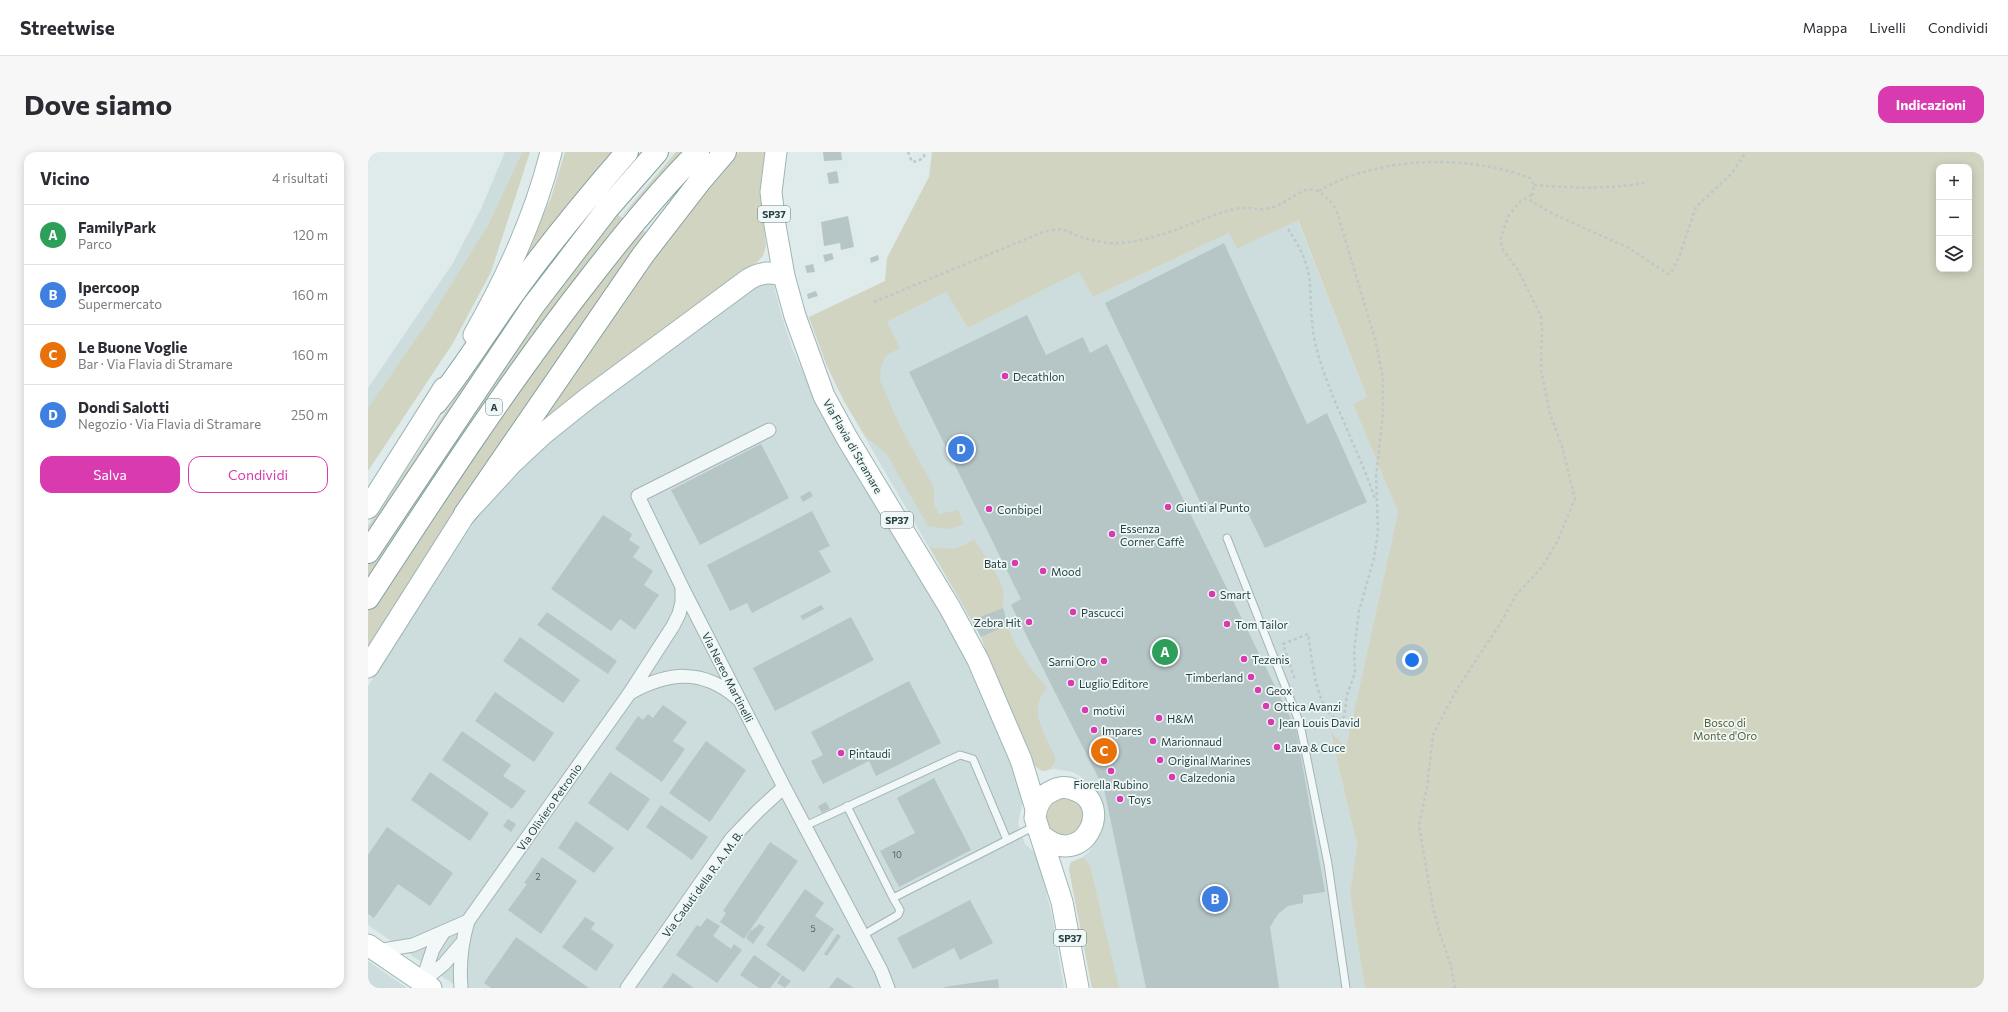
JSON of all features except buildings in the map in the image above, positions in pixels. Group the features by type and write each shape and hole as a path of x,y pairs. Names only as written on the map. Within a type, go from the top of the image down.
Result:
{"highway":[{"path":"436,403 461,371 513,294 570,217 628,152"},
{"name":"A","path":"368,552 533,306 608,208 657,152"},
{"name":"A","path":"368,598 494,407 553,325 632,224 698,152"},
{"path":"465,514 643,255 701,180 725,152"}],"main road":[{"path":"368,508 436,403 501,287 544,183 551,152"},
{"name":"Via Flavia di Stramare","path":"776,152 771,192 784,276 795,316 824,396 847,438 950,608 978,660 1021,760 1058,888 1069,936 1078,988"},
{"path":"368,667 465,514 513,462 543,434 588,398 749,279 759,274 772,272 784,276"},
{"name":"Via Flavia di Stramare","path":"1021,760 1039,779 1056,789 1069,788 1077,790 1090,802 1094,811 1094,821 1088,834 1077,844 1068,846 1063,854 1060,864 1058,888"},
{"path":"1056,789 1047,793 1040,800 1038,823 1049,842 1058,846 1068,846"},
{"path":"372,948 424,986"}],"street":[{"name":"Via Nereo Martinelli","path":"769,430 638,496 682,587 888,988"},
{"name":"Via Oliviero Petronio","path":"461,988 459,966 461,944 468,921 629,694 679,614 682,602 682,587"},
{"name":"Via Oliviero Petronio","path":"629,694 646,684 663,678 688,676 709,679 726,688 741,702"},
{"name":"Via Caduti della R. A. M. B.","path":"627,988 732,838 784,787"},
{"name":"Via Oliviero Petronio","path":"372,948 413,945 468,921"},
{"path":"424,986 433,949 443,933"},
{"name":"Via Oliviero Petronio","path":"424,986 461,944"}],"lane":[{"path":"1227,538 1300,724 1328,864 1346,988"},
{"path":"805,826 960,755 973,760 1007,840"},
{"path":"847,806 900,910 898,915 862,935"},
{"path":"893,898 1038,823"}],"path":[{"path":"908,152 912,162 918,161 924,157 924,152"},
{"path":"1319,191 1335,181 1371,170 1427,162 1482,165 1501,168 1530,178 1534,185 1531,201 1553,214 1629,248 1668,274 1672,271 1679,257 1696,207 1732,173 1746,152"},
{"path":"1534,185 1563,187 1624,187 1648,182"},
{"path":"874,302 1043,232 1063,230 1080,237 1116,244 1172,232 1217,215 1242,208 1263,209 1282,204 1296,194 1308,189 1319,191 1326,196 1336,209 1375,339 1383,378 1383,414 1377,459 1376,501 1378,532 1374,558 1359,611 1354,651 1355,673 1347,695 1344,717 1339,720 1335,719 1325,707 1316,684 1308,634 1283,644 1295,681"},
{"path":"1455,988 1451,966 1433,907 1419,826 1427,787 1433,735 1457,689 1500,624 1516,596 1542,567 1557,542 1575,498 1562,446 1550,414 1541,370 1541,316 1519,272 1502,248 1501,238 1508,216 1521,201 1531,195"},
{"path":"1288,229 1297,242 1305,262 1310,283 1310,309 1315,342 1328,380 1376,501"}],"shaded area":[{"path":"505,152 522,152 488,225 430,318 368,408 368,388 453,263 481,209"},
{"path":"1297,219 1367,397 1353,404 1398,512 1346,748 1330,732 1357,845 1350,894 1365,988 1092,988 1069,869 1071,862 1081,858 1089,852 1102,831 1102,817 1092,789 1080,776 1072,772 1055,769 1042,771 1034,765 996,678 981,637 844,401 827,366 809,317 887,322 946,292 968,328 1079,272 1093,297 1229,233 1237,249"},
{"path":"773,281 779,307 792,348 810,388 970,662 1018,781 1023,800 1018,823 1025,844 1037,854 1052,916 1064,988 459,988 368,925 368,686 479,515 525,463 578,415 751,289"},
{"path":"368,961 407,988 368,988"}],"green space":[{"path":"522,152 530,152 491,272 453,343 368,471 368,408 430,318 488,225"},
{"path":"565,152 616,152 519,266 551,198"},
{"path":"676,152 689,152 621,217"},
{"path":"739,152 766,152 761,177 762,209 766,245 763,256 750,270 536,428 703,190"},
{"name":"Bosco di Monte d'Oro","path":"932,152 1984,152 1984,988 1365,988 1350,894 1357,845 1330,731 1346,748 1398,512 1353,404 1367,397 1298,220 1237,249 1229,233 1093,297 1079,272 968,328 946,292 887,322 900,348 885,356 881,368 880,380 898,422 934,488 934,505 939,514 958,510 964,524 949,529 928,526 886,453 867,438 844,401 827,366 809,317 885,281 887,258 929,177"},
{"path":"598,201 647,233 368,648 368,526 527,292"},
{"path":"974,539 993,568 1002,586 1005,618 1013,640 1026,661 1047,687 1041,696 1038,705 1038,713 1042,730 1055,756 1055,763 1048,770 1042,771 1034,765 996,678 981,637 930,547 942,549 953,548 969,543"},
{"path":"1062,798 1070,799 1076,802 1082,808 1085,815 1082,828 1065,837 1050,829 1045,819 1051,806"},
{"path":"1081,858 1085,859 1090,866 1119,988 1092,988 1069,869 1071,862"}],"place":[{"name":"Decathlon","path":"1005,376"},
{"name":"Dondi Salotti","path":"961,449"},
{"name":"Giunti al Punto","path":"1168,507"},
{"name":"Conbipel","path":"989,509"},
{"name":"Essenza Corner Caffè","path":"1112,534"},
{"name":"Bata","path":"1015,563"},
{"name":"Mood","path":"1043,571"},
{"name":"Smart","path":"1212,594"},
{"name":"Pascucci","path":"1073,612"},
{"name":"Zebra Hit","path":"1029,622"},
{"name":"Tom Tailor","path":"1227,624"},
{"name":"FamilyPark","path":"1165,652"},
{"name":"Tezenis","path":"1244,659"},
{"name":"Sarni Oro","path":"1104,661"},
{"name":"Timberland","path":"1251,677"},
{"name":"Luglio Editore","path":"1071,683"},
{"name":"Geox","path":"1258,690"},
{"name":"Ottica Avanzi","path":"1266,706"},
{"name":"motivi","path":"1085,710"},
{"name":"H&M","path":"1159,718"},
{"name":"Jean Louis David","path":"1271,722"},
{"name":"Impares","path":"1094,730"},
{"name":"Marionnaud","path":"1153,741"},
{"name":"Lava & Cuce","path":"1277,747"},
{"name":"Le Buone Voglie","path":"1104,751"},
{"name":"Pintaudi","path":"841,753"},
{"name":"Original Marines","path":"1160,760"},
{"name":"Fiorella Rubino","path":"1111,771"},
{"name":"Calzedonia","path":"1172,777"},
{"name":"Toys","path":"1120,799"},
{"name":"Ipercoop","path":"1215,899"}]}
